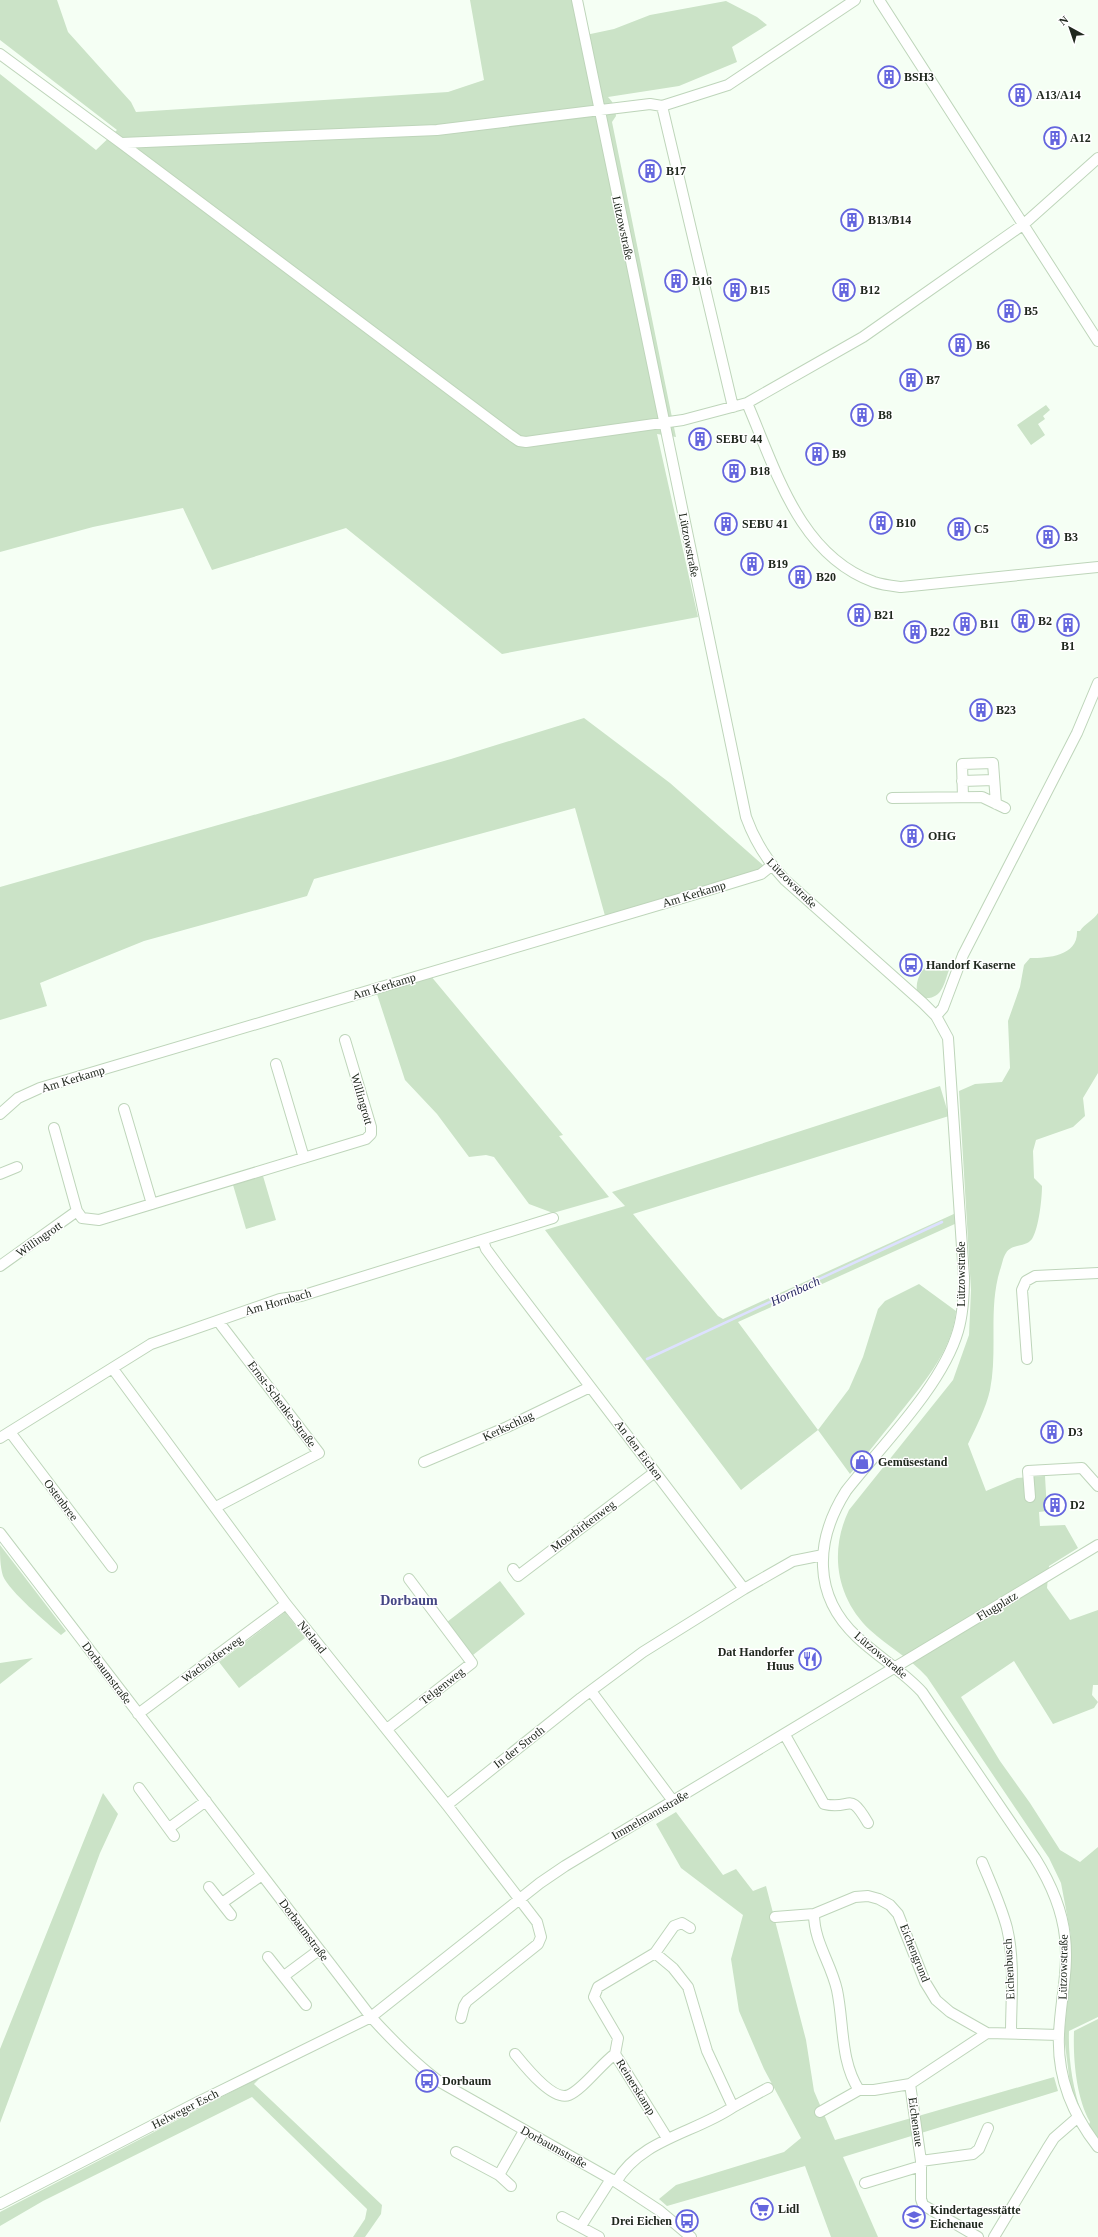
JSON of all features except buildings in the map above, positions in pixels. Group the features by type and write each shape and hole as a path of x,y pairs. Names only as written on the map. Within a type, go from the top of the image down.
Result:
{"street":[{"name":"Lützowstraße","path":"577,0 746,818 761,851 771,866 936,1016 948,1038 964,1277 960,1320 952,1349 938,1375 846,1491 836,1506 829,1522 822,1555 824,1576 828,1594 841,1618 857,1637 896,1668 922,1692 1035,1858 1050,1886 1060,1910 1065,1937 1065,1969 1059,2035 1062,2074 1077,2118 1098,2147"},
{"path":"121,142 437,130 650,104 662,106 728,85 856,0"},
{"path":"880,0 1098,341"},
{"path":"0,54 121,142 519,441 526,442 665,423 747,404 863,337 1024,224 1098,158"},
{"path":"662,106 734,407"},
{"path":"747,404 796,513 808,533 833,560 856,575 876,583 901,587 1098,567"},
{"path":"936,1016 942,1008 963,955 1097,688"},
{"path":"892,798 982,797 1001,806 994,780 993,763 962,764 963,797"},
{"path":"962,781 994,780"},
{"name":"Am Kerkamp","path":"0,1114 18,1098 40,1088 699,893 761,874 771,866"},
{"name":"Willingrott","path":"0,1266 77,1211 82,1218 100,1220 366,1139 371,1134 371,1127 345,1040"},
{"path":"276,1064 304,1158"},
{"path":"124,1109 152,1204"},
{"path":"54,1128 77,1211"},
{"path":"0,1174 17,1167"},
{"name":"Am Hornbach","path":"0,1438 151,1344 280,1299 301,1296 483,1241 553,1218"},
{"name":"An den Eichen","path":"483,1241 486,1249 500,1268 744,1589"},
{"path":"1027,1359 1022,1290 1026,1281 1035,1276 1098,1273"},
{"name":"Ernst-Schenke-Straße","path":"216,1507 318,1453 218,1321"},
{"name":"Nieland","path":"113,1369 286,1604 447,1804 519,1900"},
{"name":"Kerkschlag","path":"424,1462 507,1427 590,1387"},
{"name":"Ostenbree","path":"10,1432 112,1567"},
{"path":"1030,1497 1028,1470 1082,1468 1098,1486"},
{"name":"Moorbirkenweg","path":"513,1569 518,1576 655,1472"},
{"name":"Dorbaumstraße","path":"0,1533 319,1950 371,2017 393,2042 429,2074 524,2131 613,2181 660,2211 691,2237"},
{"name":"Flugplatz","path":"896,1668 1098,1545"},
{"path":"744,1589 793,1561 822,1555"},
{"name":"Telgenweg","path":"387,1729 472,1663 409,1579"},
{"name":"In der Stroth","path":"447,1804 591,1691 656,1643 744,1589"},
{"name":"Wacholderweg","path":"138,1714 286,1604"},
{"name":"Immelmannstraße","path":"371,2017 519,1900 565,1866 896,1668"},
{"path":"591,1691 673,1801"},
{"path":"784,1736 824,1804 835,1806 848,1802 858,1806 868,1823"},
{"path":"139,1788 172,1832 206,1801"},
{"name":"Eichenbusch","path":"982,1862 1002,1909 1007,1930 1011,1959 1012,2033"},
{"path":"222,1903 262,1875"},
{"path":"209,1886 231,1915"},
{"name":"Eichengrund","path":"776,1917 814,1914 855,1897 868,1896 879,1899 890,1905 898,1914 905,1927 925,1982 936,2000 950,2012 987,2033 1059,2035"},
{"path":"461,2018 467,2001 538,1944 541,1936 540,1928 519,1900"},
{"path":"814,1914 818,1942 836,1989 847,2064 852,2078 859,2090"},
{"name":"Reinerskamp","path":"667,2138 615,2054 618,2038 594,1997 595,1991 605,1982 654,1953 674,1926 682,1923 690,1928"},
{"path":"284,1976 319,1950"},
{"path":"654,1953 673,1968 688,1988 707,2051 733,2107"},
{"path":"268,1957 306,2005"},
{"name":"Helweger Esch","path":"0,2204 194,2104 371,2017"},
{"path":"820,2112 859,2090 874,2090 910,2084 987,2033"},
{"path":"515,2054 534,2076 559,2096 568,2096 615,2054"},
{"name":"Eichenaue","path":"910,2084 921,2163 921,2199 923,2205 978,2237"},
{"path":"581,2226 613,2181 623,2170 667,2138 722,2114 768,2088"},
{"path":"994,2237 1054,2138 1077,2118"},
{"name":"Eichenaue","path":"865,2183 921,2163 973,2154 979,2149 988,2128"},
{"path":"498,2175 524,2131"},
{"path":"456,2152 498,2175 511,2186"},
{"path":"562,2217 599,2237"}],"green space":[{"path":"0,0 57,0 68,32 131,102 136,112 448,92 484,80 470,0 572,0 581,36 614,29 650,15 726,1 757,17 767,25 732,47 737,62 679,86 608,97 613,103 615,110 616,116 612,122 676,437 657,434 698,617 502,654 346,528 212,570 183,508 93,527 0,552 0,74 96,150 117,130 0,40"},
{"path":"1046,405 1050,410 1043,416 1045,419 1038,424 1045,435 1031,445 1017,425"},
{"path":"584,718 670,783 764,866 753,874 607,923 575,808 314,879 307,896 144,941 40,983 47,1006 0,1020 0,887 451,759"},
{"path":"1098,913 1098,1073 1083,1098 1085,1116 1073,1127 1036,1140 1033,1151 1034,1178 1042,1186 1038,1221 1032,1239 1026,1244 1009,1250 1003,1259 996,1285 994,1300 993,1360 990,1390 983,1411 968,1444 986,1491 1017,1478 1045,1476 1047,1511 1039,1512 1040,1526 1065,1525 1078,1548 1049,1566 1047,1588 1070,1620 1098,1610 1098,1685 1093,1685 1092,1695 1098,1702 1094,1708 1053,1724 1014,1661 961,1697 1000,1761 1030,1803 1060,1850 1080,1862 1098,1847 1098,2017 1069,2031 1069,2052 1072,2074 1076,2095 1082,2114 1078,2108 1070,2084 1064,2036 1071,1967 1071,1936 1061,1883 1049,1858 927,1677 870,1630 850,1604 843,1589 839,1573 838,1558 839,1542 849,1510 953,1380 969,1335 971,1290 959,1091 975,1084 1002,1082 1010,1068 1008,1021 1020,987 1024,965 1030,958 1053,956 1068,951 1073,946 1077,931 1080,931"},
{"path":"934,961 945,963 949,970 942,990 931,998 925,998 917,991 917,982 926,966"},
{"path":"430,975 563,1135 559,1136 609,1197 553,1213 529,1204 494,1157 486,1155 469,1157 437,1114 405,1080 376,991"},
{"path":"940,1086 949,1116 633,1214 718,1316 723,1319 956,1213 957,1223 738,1322 818,1430 741,1490 545,1230 625,1206 612,1192"},
{"path":"263,1176 276,1220 246,1229 233,1185"},
{"path":"919,1284 956,1311 948,1341 942,1355 933,1369 915,1395 850,1474 818,1430 849,1389 863,1357 878,1309 885,1301"},
{"path":"0,1545 66,1631 61,1635 29,1607 7,1582 3,1576 1,1568"},
{"path":"500,1581 525,1614 473,1655 447,1622"},
{"path":"285,1612 305,1638 239,1688 219,1662"},
{"path":"33,1658 0,1684 0,1663"},
{"path":"103,1793 118,1814 100,1853 0,2123 0,2049"},
{"path":"676,1812 723,1875 736,1869 753,1891 766,1886 806,2040 814,2091 835,2140 1054,2077 1058,2091 843,2157 878,2237 831,2237 805,2166 667,2206 659,2199 676,2185 784,2152 801,2138 764,2069 739,2011 731,1959 743,1915 681,1868 656,1824"},
{"path":"1098,2019 1098,2139 1088,2127 1090,2122 1081,2101 1076,2078 1074,2031"},
{"path":"262,2076 254,2084 382,2205 381,2214 365,2237 353,2237 365,2219 367,2209 252,2097 43,2201 0,2226 0,2212"}],"waterway":[{"name":"Hornbach","path":"647,1359 942,1222"}],"place":[{"name":"BSH3","path":"889,77"},
{"name":"A13/A14","path":"1020,95"},
{"name":"A12","path":"1055,138"},
{"name":"B17","path":"650,171"},
{"name":"B13/B14","path":"852,220"},
{"name":"B16","path":"676,281"},
{"name":"B15","path":"735,290"},
{"name":"B12","path":"844,290"},
{"name":"B5","path":"1009,311"},
{"name":"B6","path":"960,345"},
{"name":"B7","path":"911,380"},
{"name":"B8","path":"862,415"},
{"name":"SEBU 44","path":"700,439"},
{"name":"B9","path":"817,454"},
{"name":"B18","path":"734,471"},
{"name":"B10","path":"881,523"},
{"name":"SEBU 41","path":"726,524"},
{"name":"C5","path":"959,529"},
{"name":"B3","path":"1048,537"},
{"name":"B19","path":"752,564"},
{"name":"B20","path":"800,577"},
{"name":"B21","path":"859,615"},
{"name":"B2","path":"1023,621"},
{"name":"B11","path":"965,624"},
{"name":"B1","path":"1068,625"},
{"name":"B22","path":"915,632"},
{"name":"B23","path":"981,710"},
{"name":"OHG","path":"912,836"},
{"name":"Handorf Kaserne","path":"911,965"},
{"name":"D3","path":"1052,1432"},
{"name":"Gemüsestand","path":"862,1462"},
{"name":"D2","path":"1055,1505"},
{"name":"Dat Handorfer Huus","path":"810,1659"},
{"name":"Dorbaum","path":"427,2081"},
{"name":"Lidl","path":"762,2209"},
{"name":"Kindertagesstätte Eichenaue","path":"914,2217"},
{"name":"Drei Eichen","path":"687,2221"}],"district":[{"name":"Dorbaum","path":"409,1600"}]}
